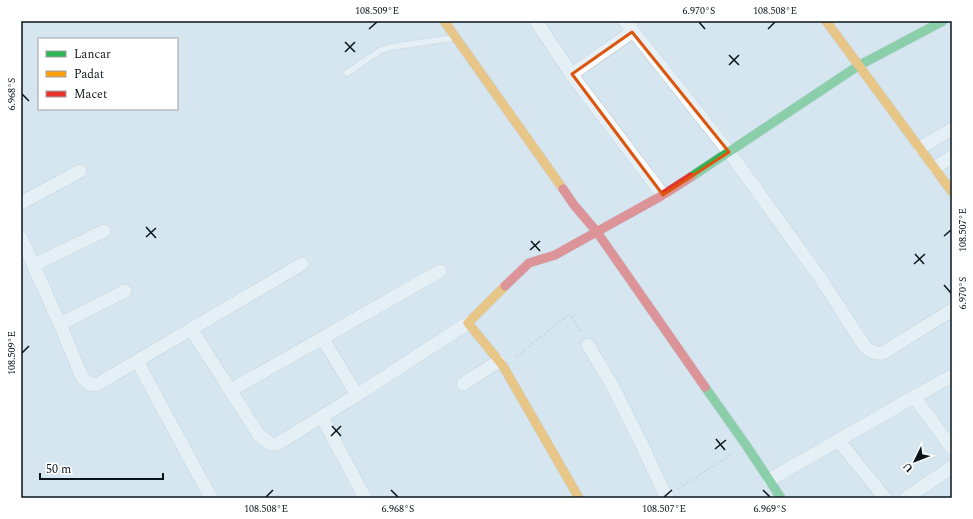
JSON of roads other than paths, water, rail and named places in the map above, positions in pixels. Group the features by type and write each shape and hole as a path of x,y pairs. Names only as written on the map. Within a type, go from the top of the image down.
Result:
{"street":[{"path":"444,21 574,205 597,232 666,333 746,444 781,498"},
{"path":"536,21 572,74 663,196"},
{"path":"625,21 632,32 729,152 821,279 865,347 877,354 882,353 952,310"},
{"path":"826,21 952,192"},
{"path":"191,329 259,435 271,444 277,444 358,395 468,323 530,263 555,255 663,196 858,66 939,22"},
{"path":"572,74 632,32"},
{"path":"920,148 952,129"},
{"path":"935,168 952,156"},
{"path":"21,204 80,170"},
{"path":"34,265 104,231"},
{"path":"21,238 82,377 90,384 96,385 302,264"},
{"path":"231,390 440,271"},
{"path":"60,324 126,291"},
{"path":"468,323 501,364 579,498"},
{"path":"322,339 358,395"},
{"path":"588,345 612,385 642,445 664,496"},
{"path":"137,361 211,498"},
{"path":"463,384 501,364"},
{"path":"769,480 952,376"},
{"path":"914,397 952,448"},
{"path":"322,417 365,498"},
{"path":"838,440 885,498"},
{"path":"906,498 952,467"}],"lane":[{"path":"347,73 381,50 391,47 456,38"}]}
